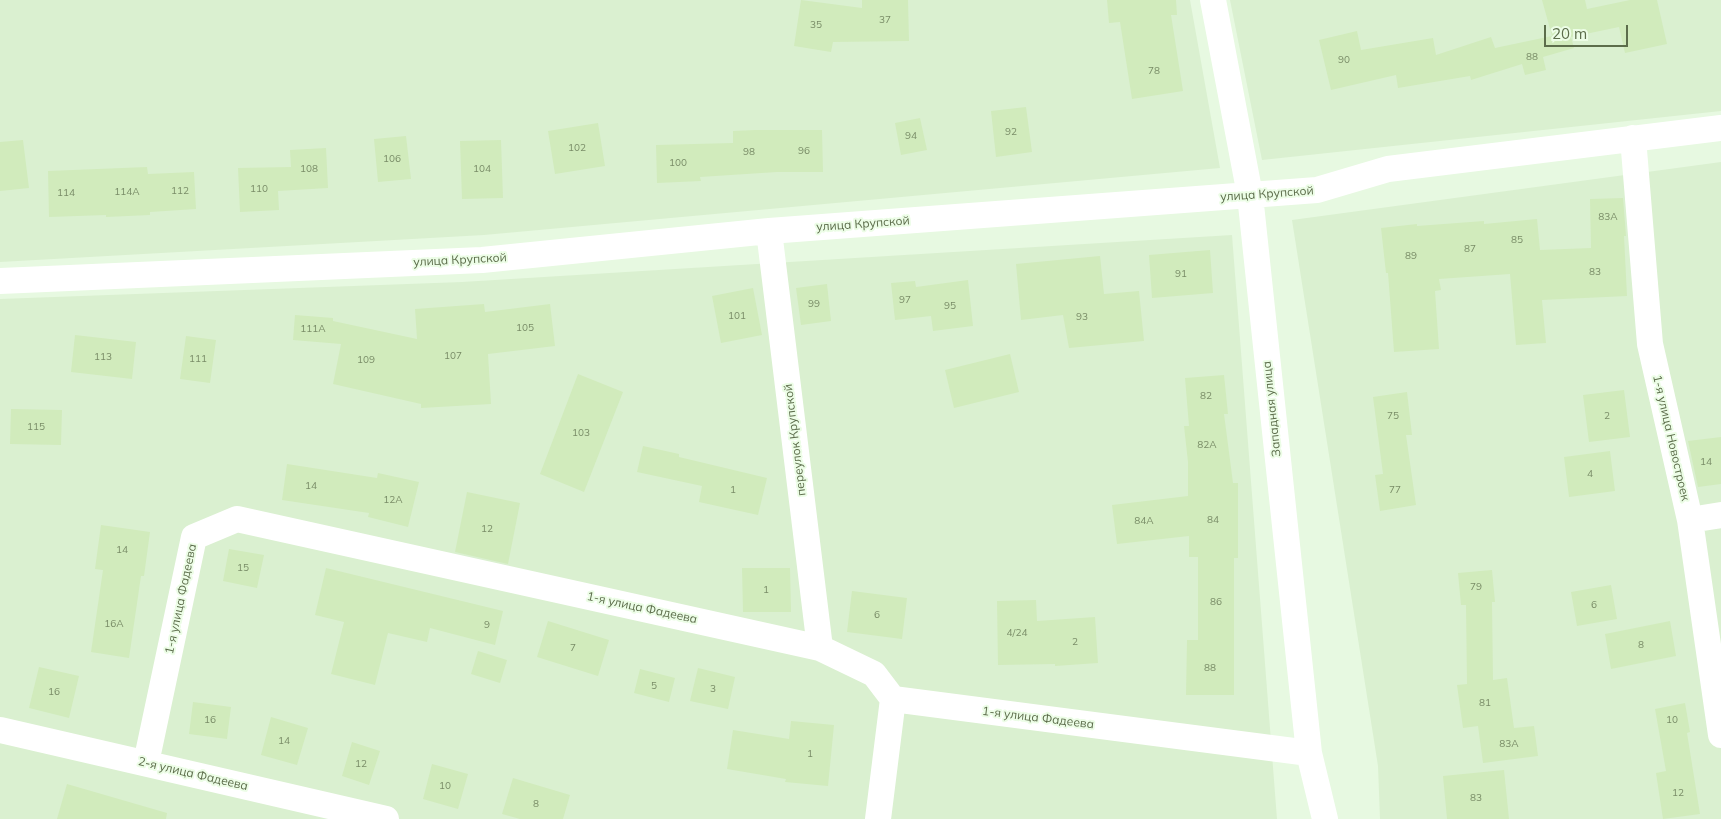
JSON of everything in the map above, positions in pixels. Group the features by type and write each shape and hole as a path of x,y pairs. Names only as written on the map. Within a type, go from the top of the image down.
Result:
{"street":[{"name":"Западная улица","path":"1213,0 1250,195 1309,753 1325,819"},
{"name":"улица Крупской","path":"0,281 482,260 769,231 1317,190 1388,169 1721,128"},
{"name":"1-я улица Новостроек","path":"1633,138 1650,344 1690,520 1721,736"},
{"name":"переулок Крупской","path":"769,231 820,648"},
{"path":"1690,520 1721,515"},
{"name":"1-я улица Фадеева","path":"146,763 194,537 237,519 820,648 874,674 893,699 1309,753"},
{"path":"878,819 893,699"},
{"name":"2-я улица Фадеева","path":"0,730 386,819"}],"shaded area":[{"path":"0,0 1190,0 1220,168 484,235 0,262"},
{"path":"1230,0 1721,0 1721,111 1262,160"},
{"path":"1721,162 1721,819 1380,819 1378,766 1292,220"},
{"path":"1232,235 1277,819 0,819 0,299 462,282"}],"building":[{"path":"801,0 862,8 862,0 908,0 909,41 833,42 831,52 794,46"},
{"path":"1107,0 1176,0 1177,15 1171,15 1183,91 1132,99 1120,22 1109,23"},
{"path":"1542,0 1585,0 1587,9 1630,0 1657,0 1667,44 1625,53 1619,27 1571,37 1574,48 1543,57 1546,70 1525,75 1522,64 1471,80 1470,76 1398,88 1396,75 1331,90 1319,40 1357,31 1361,50 1433,38 1436,55 1491,37 1495,48 1552,36"},
{"path":"1026,107 1032,152 996,157 991,111"},
{"path":"920,118 927,150 901,155 895,123"},
{"path":"598,123 605,166 555,174 548,131"},
{"path":"822,130 823,172 777,172 700,177 701,181 657,183 656,145 733,143 733,131"},
{"path":"406,136 411,179 378,182 374,139"},
{"path":"23,140 29,188 0,191 0,142"},
{"path":"501,140 503,198 462,199 460,141"},
{"path":"326,148 328,188 278,191 279,210 240,212 238,168 291,167 290,150"},
{"path":"147,167 148,174 194,172 196,209 150,212 150,215 49,217 48,171"},
{"path":"1623,198 1627,296 1542,300 1546,343 1516,345 1510,274 1439,279 1441,290 1435,291 1439,349 1394,352 1388,273 1386,273 1381,228 1417,224 1417,226 1484,221 1484,224 1537,219 1540,250 1591,248 1590,199"},
{"path":"1210,250 1213,293 1152,298 1149,255"},
{"path":"1100,256 1104,294 1139,291 1144,341 1069,348 1063,315 1021,320 1016,264"},
{"path":"968,280 973,326 933,331 931,316 895,320 891,283 915,281 916,287"},
{"path":"827,284 831,321 801,325 796,288"},
{"path":"753,288 762,335 721,343 712,296"},
{"path":"484,304 485,312 550,304 555,346 488,354 491,404 421,408 421,404 333,384 341,344 293,340 295,315 333,318 333,321 417,339 415,309"},
{"path":"75,335 136,342 132,379 71,372"},
{"path":"186,336 216,340 210,383 180,379"},
{"path":"1010,354 1019,392 954,408 945,370"},
{"path":"578,374 623,392 584,492 540,474"},
{"path":"1224,375 1228,414 1224,414 1233,483 1238,483 1238,558 1234,558 1234,695 1186,695 1187,640 1198,640 1198,557 1189,557 1189,536 1117,544 1112,505 1188,496 1188,462 1184,426 1189,426 1185,378"},
{"path":"1624,390 1630,437 1589,442 1583,395"},
{"path":"1407,392 1412,435 1406,435 1416,505 1380,511 1375,475 1383,474 1373,397"},
{"path":"11,409 62,410 61,445 10,444"},
{"path":"1721,437 1721,484 1698,487 1688,441"},
{"path":"643,446 679,454 679,457 767,478 758,515 699,502 702,486 637,472"},
{"path":"1610,451 1615,491 1569,497 1564,457"},
{"path":"287,464 377,478 378,473 419,482 408,527 368,517 369,513 282,500"},
{"path":"467,492 520,503 508,564 455,552"},
{"path":"101,525 150,532 144,576 141,576 129,658 91,652 103,570 95,569"},
{"path":"229,549 264,555 257,588 223,581"},
{"path":"326,568 503,611 495,645 430,628 427,642 388,633 375,685 331,674 344,622 315,615"},
{"path":"742,568 790,568 791,612 743,612"},
{"path":"1492,570 1495,602 1492,602 1493,680 1507,678 1514,728 1534,726 1538,756 1483,763 1478,726 1463,728 1457,685 1467,684 1466,605 1461,605 1458,573"},
{"path":"1611,585 1617,619 1577,626 1571,592"},
{"path":"852,591 907,598 902,639 847,632"},
{"path":"1036,600 1037,621 1095,617 1098,663 1055,666 1055,664 998,665 997,601"},
{"path":"548,621 609,640 598,676 537,657"},
{"path":"1670,621 1676,656 1611,669 1605,634"},
{"path":"478,651 507,660 500,683 471,674"},
{"path":"39,667 79,676 69,718 29,708"},
{"path":"698,668 735,677 728,709 690,701"},
{"path":"640,669 675,678 669,702 634,693"},
{"path":"193,702 231,707 227,739 189,734"},
{"path":"1685,703 1690,732 1687,733 1700,814 1663,819 1656,773 1666,771 1655,709"},
{"path":"271,717 308,728 297,765 261,755"},
{"path":"791,721 834,725 828,786 785,782 786,779 727,769 733,730 789,739"},
{"path":"352,742 380,751 369,785 342,776"},
{"path":"432,764 468,774 458,809 423,799"},
{"path":"1504,770 1509,819 1447,819 1443,776"},
{"path":"513,778 570,795 563,819 520,819 502,814"},
{"path":"67,784 167,813 166,819 57,819"}]}
